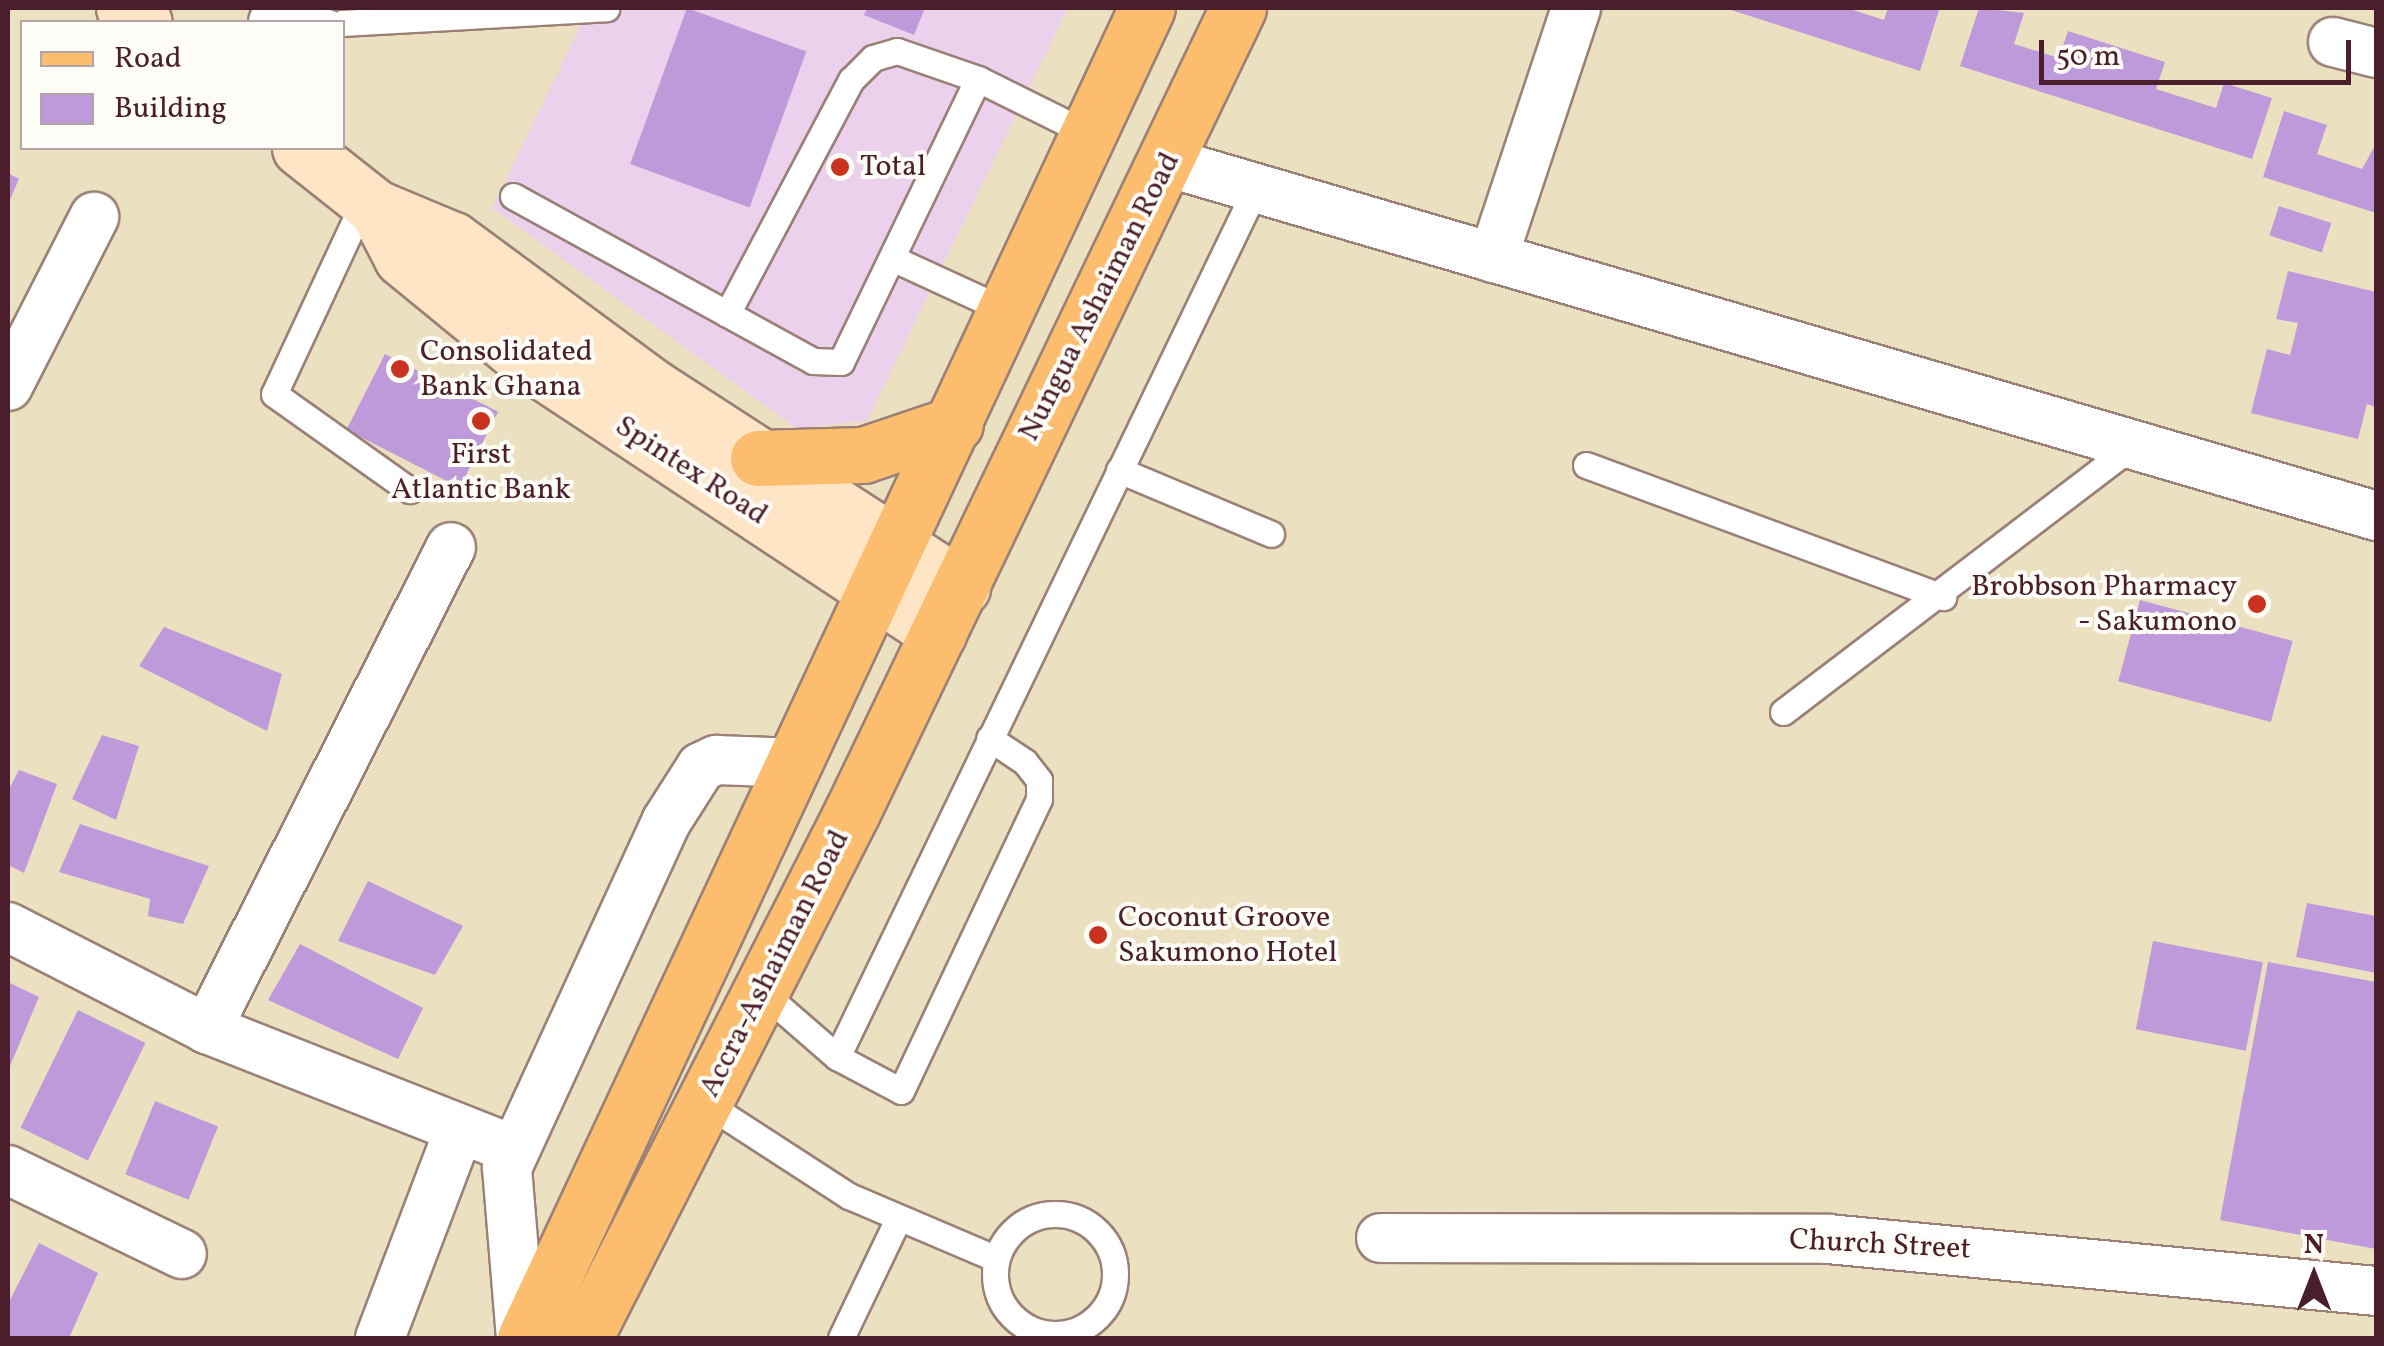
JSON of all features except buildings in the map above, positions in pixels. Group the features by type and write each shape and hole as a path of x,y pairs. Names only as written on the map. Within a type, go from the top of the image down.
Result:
{"main road":[{"path":"523,1338 1093,136 1146,8"},
{"name":"Nungua Ashaiman Road","path":"951,610 1170,164 1238,8"},
{"name":"Spintex Road","path":"303,150 371,204 453,240 758,458 888,569"},
{"name":"Spintex Road","path":"371,204 402,258 529,362 888,569 951,610"},
{"path":"758,458 863,455 955,424"},
{"name":"Accra-Ashaiman Road","path":"584,1338 951,610"}],"street":[{"path":"1493,258 1576,8"},
{"path":"1170,164 2376,516"},
{"path":"8,386 94,218"},
{"path":"207,1029 450,547"},
{"path":"523,1338 506,1211 514,1150 701,767 732,756 798,763"},
{"path":"8,927 207,1029 514,1150"},
{"path":"380,1338 459,1130"},
{"path":"8,1170 182,1254"},
{"name":"Church Street","path":"1381,1238 1828,1239 2376,1291"}],"lane":[{"path":"345,23 607,8"},
{"path":"278,15 314,20"},
{"path":"727,314 851,80 873,58 908,53 978,79 1093,136"},
{"path":"513,196 812,362 841,362 978,79"},
{"path":"837,1057 1256,188"},
{"path":"371,204 274,394 409,490"},
{"path":"894,259 1009,312"},
{"path":"1784,712 1943,597 2135,444"},
{"path":"1586,464 1943,597"},
{"path":"1119,470 1271,534"},
{"path":"760,991 837,1057 901,1091 1039,799 1026,762 989,738"},
{"path":"704,1102 897,1221 992,1257"},
{"path":"1037,1216 1084,1219 1106,1241 1116,1272 1110,1296 1097,1321 1070,1335 1044,1333 999,1299 992,1257 1037,1216"},
{"path":"840,1338 897,1221"}],"shaded area":[{"path":"589,8 1068,8 867,421 796,428 492,208"}],"place":[{"name":"Total","path":"840,167"},
{"name":"Consolidated Bank Ghana","path":"400,369"},
{"name":"First Atlantic Bank","path":"481,421"},
{"name":"Brobbson Pharmacy - Sakumono","path":"2257,604"},
{"name":"Coconut Groove Sakumono Hotel","path":"1098,935"}]}
